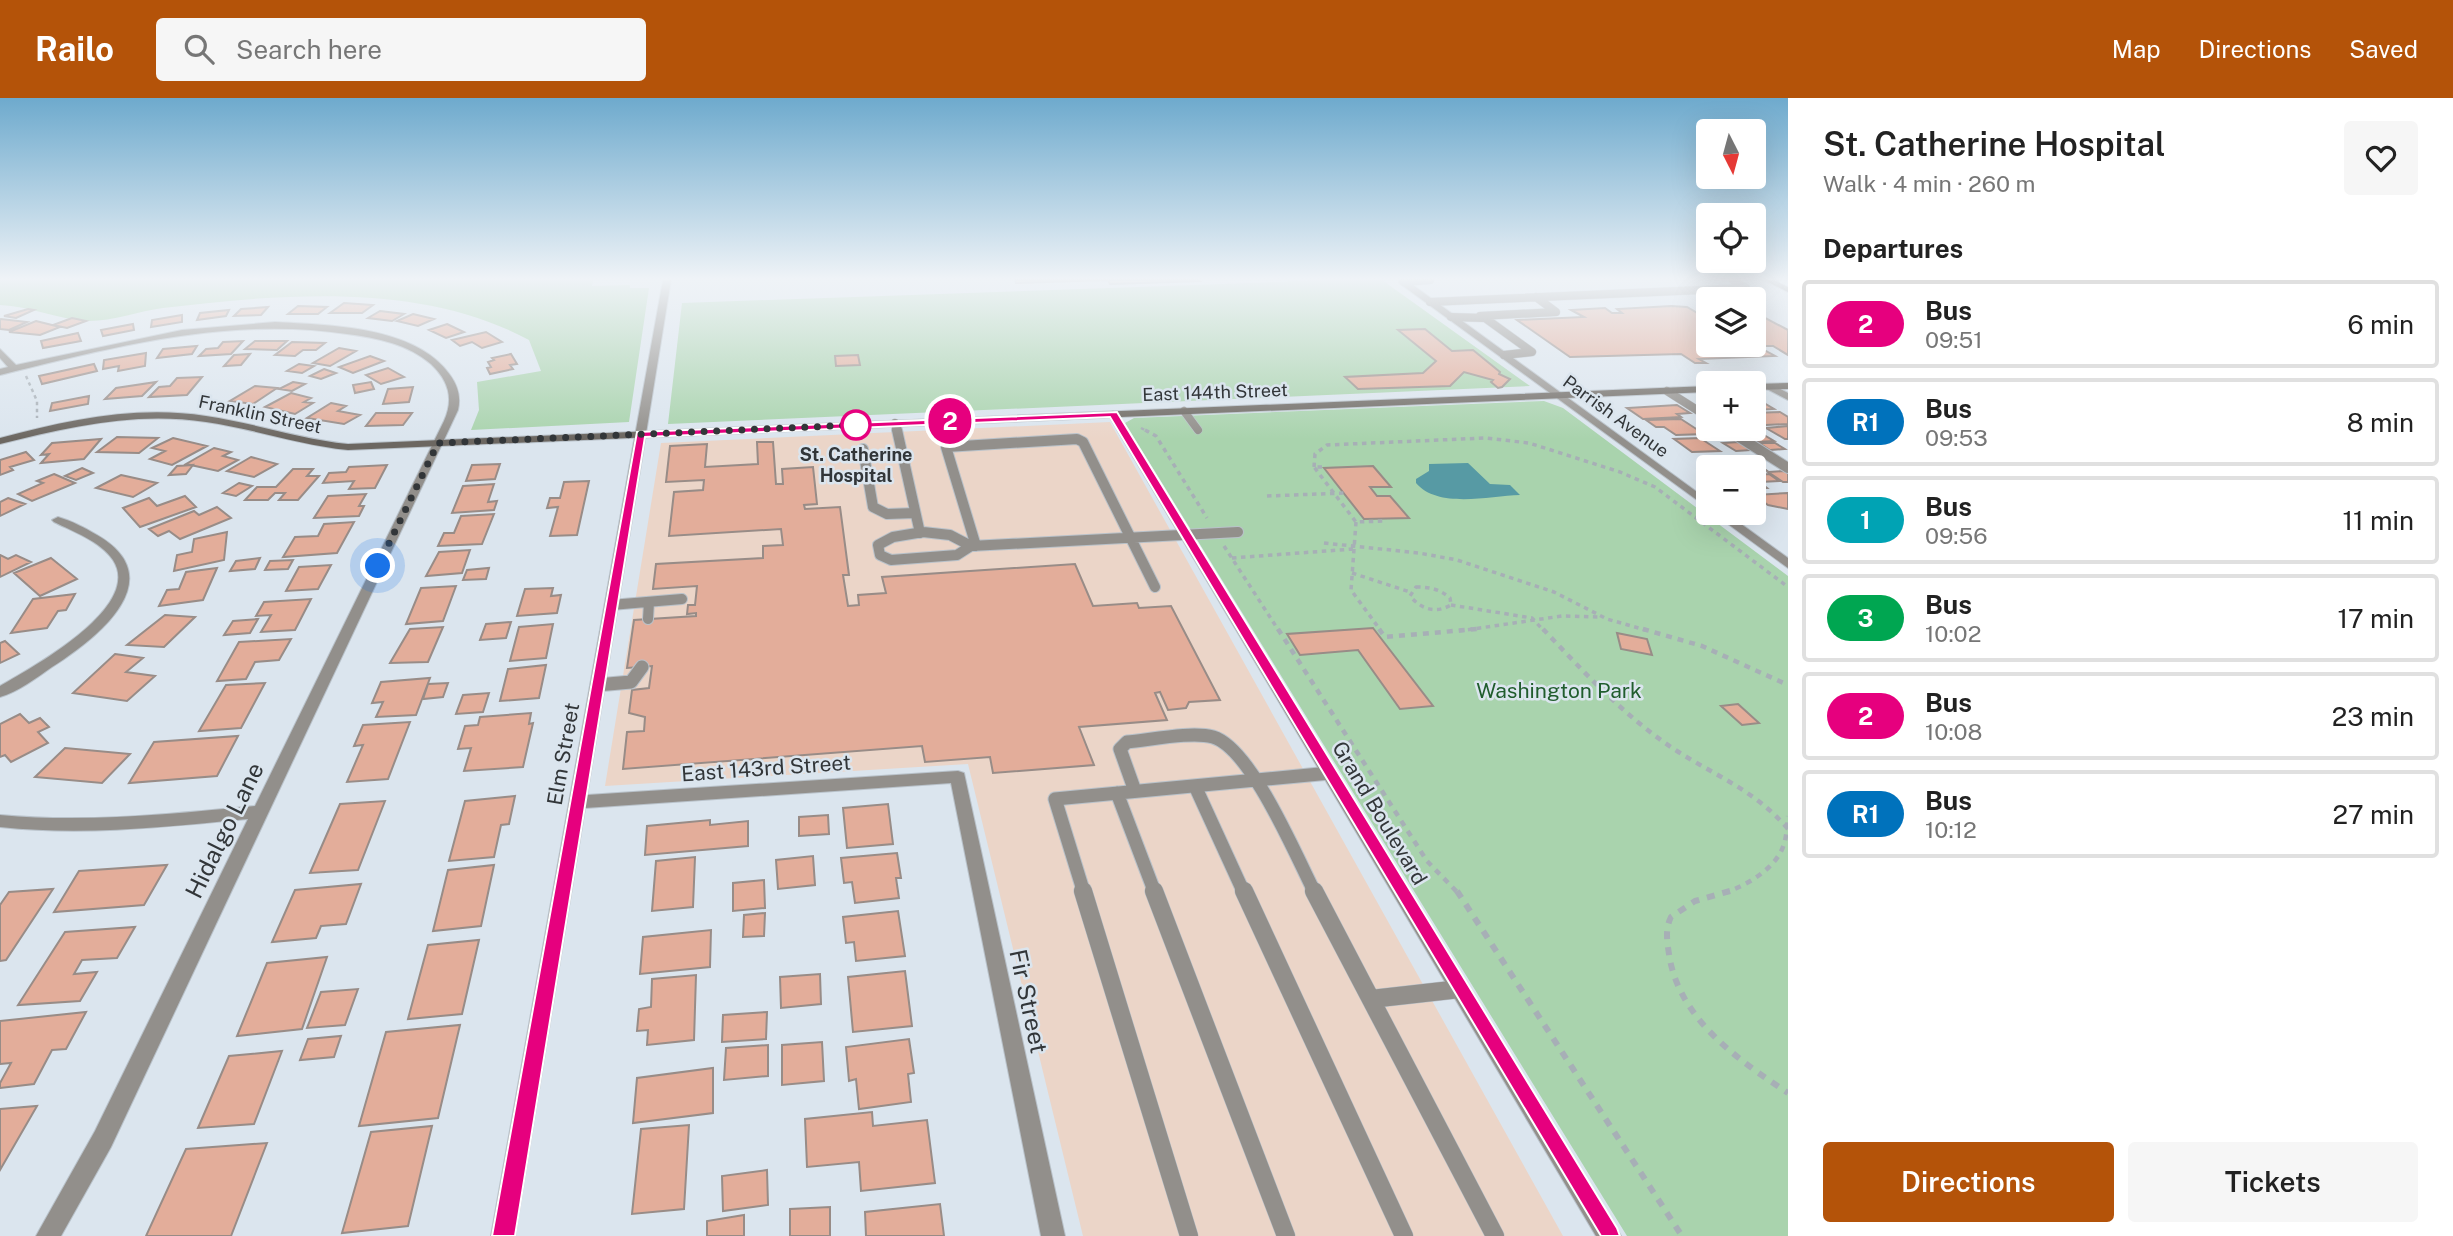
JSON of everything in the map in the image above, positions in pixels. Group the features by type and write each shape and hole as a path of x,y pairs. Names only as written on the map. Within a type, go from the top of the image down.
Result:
{"street":[{"name":"Hidalgo Lane","path":"0,372 121,344 194,333"},
{"name":"Hidalgo Lane","path":"48,1236 103,1139 438,443 455,401 447,376 428,356 415,348 360,333"},
{"name":"Elm Street","path":"503,1236 658,333"},
{"name":"Parrish Avenue","path":"1473,333 1696,496"},
{"path":"0,352 14,369"},
{"path":"1766,387 1788,386"},
{"path":"1770,387 1788,397"},
{"name":"East 144th Street","path":"640,434 1696,390"},
{"name":"Grand Boulevard","path":"1113,414 1609,1236"},
{"name":"Franklin Street","path":"0,441 92,421 164,416 207,419 292,440 332,446 640,434"},
{"path":"0,692 39,670 97,627 122,589 124,573 118,559 86,534 58,520"},
{"path":"1735,525 1788,564"},
{"name":"East 143rd Street","path":"578,802 958,777"},
{"name":"Fir Street","path":"958,777 1053,1236"},
{"path":"0,821 34,826 79,826 259,812"}],"lane":[{"path":"1504,355 1532,352 1505,333"},
{"path":"1667,391 1696,409"},
{"path":"1184,411 1198,430"},
{"path":"895,423 920,533"},
{"path":"973,546 945,449 948,446 1080,440 1156,587"},
{"path":"1745,441 1788,468"},
{"path":"863,449 873,507 878,513 915,513"},
{"path":"973,546 948,534 920,533 889,536 878,545 880,555 891,560 957,555 973,546 1237,532"},
{"path":"611,605 682,599"},
{"path":"648,619 649,602"},
{"path":"597,685 631,682 642,667"},
{"path":"1135,791 1120,749 1127,742 1194,736 1217,737 1236,748 1256,780 1495,1236"},
{"path":"1189,1236 1055,799 1330,773"},
{"path":"1195,786 1404,1236"},
{"path":"1117,793 1286,1236"},
{"path":"1371,999 1460,989"}],"path":[{"path":"14,369 24,372 36,395 37,426"},
{"path":"1139,428 1156,436 1427,861 1457,891 1682,1236"},
{"path":"1788,587 1655,487 1620,472 1529,443 1485,438 1327,445 1315,454 1314,467 1356,522 1352,573 1354,596 1385,637 1507,625 1532,618 1576,614 1606,619 1702,646 1788,685"},
{"path":"1314,467 1322,467"},
{"path":"1268,496 1345,493"},
{"path":"1356,522 1385,521"},
{"path":"1324,543 1354,548 1419,552 1457,560 1555,592 1606,619"},
{"path":"1232,558 1354,548"},
{"path":"1352,573 1410,592 1417,603 1429,609 1443,610 1451,605 1532,618 1581,670 1642,724 1674,749 1743,788 1787,829"},
{"path":"1410,592 1416,587 1435,589 1446,594 1451,605"},
{"path":"1788,816 1784,846 1774,860 1752,880 1690,903 1671,917 1666,933 1671,972 1681,993 1705,1025 1728,1048 1788,1093"}],"shaded area":[{"path":"1110,422 1563,1236 1083,1236 968,764 605,786 661,443"}],"green space":[{"path":"514,333 642,333 629,422 471,430 479,410 477,382 541,371 529,340"},
{"path":"679,333 1456,333 1530,386 668,424"},
{"name":"Washington Park","path":"1544,401 1563,408 1696,507 1696,525 1720,525 1788,576 1788,1236 1627,1236 1125,423 1134,418"}],"water":[{"path":"1468,463 1490,484 1510,485 1520,495 1450,498 1437,496 1416,483 1416,479 1429,471 1429,464"}],"building":[{"path":"78,333 81,341 43,348 41,341"},
{"path":"436,333 461,333 446,338"},
{"path":"488,333 502,342 482,348 472,342 460,346 452,340"},
{"path":"1402,333 1430,333 1452,351 1473,350 1500,372 1499,374 1510,379 1498,388 1491,382 1493,380 1464,372 1450,386 1358,389 1345,377 1423,373 1436,361"},
{"path":"1536,333 1696,333 1696,357 1750,357 1699,359 1706,363 1695,363 1681,354 1570,357"},
{"path":"1766,333 1788,333 1788,355 1773,346 1766,346"},
{"path":"243,341 231,354 199,356 206,349 218,348 223,342"},
{"path":"255,341 287,341 277,350 245,349"},
{"path":"292,342 325,343 316,350 303,350 295,356 275,355"},
{"path":"197,346 192,354 157,358 163,349"},
{"path":"339,348 356,351 330,366 313,363"},
{"path":"146,353 145,366 118,371 119,366 103,369 104,360"},
{"path":"250,354 241,365 224,366 234,355"},
{"path":"511,354 517,364 510,365 513,369 490,374 487,368 491,367 488,362 494,360 492,358"},
{"path":"858,355 860,365 836,366 835,356"},
{"path":"370,356 384,361 353,373 339,367"},
{"path":"94,364 97,371 42,384 39,376"},
{"path":"299,364 314,366 302,373 287,371"},
{"path":"388,368 404,377 381,384 366,375"},
{"path":"324,369 336,373 321,379 310,376"},
{"path":"202,377 187,395 149,397 159,387 170,386 177,378"},
{"path":"156,382 142,396 105,399 116,388"},
{"path":"293,382 305,384 292,391 279,389"},
{"path":"371,382 374,389 355,393 353,385"},
{"path":"255,386 277,388 253,404 230,401"},
{"path":"413,387 409,402 383,404 388,389"},
{"path":"291,393 311,398 304,402 313,403 295,414 265,407"},
{"path":"89,396 88,404 50,411 52,403"},
{"path":"331,403 346,406 338,411 360,415 344,424 307,418"},
{"path":"1677,405 1690,413 1677,414 1681,417 1643,419 1627,408"},
{"path":"1780,412 1788,417 1788,424 1766,425 1766,413"},
{"path":"376,413 412,413 403,425 366,426"},
{"path":"1681,419 1696,429 1696,434 1676,435 1646,420"},
{"path":"1788,426 1788,439 1785,439 1766,428"},
{"path":"117,437 158,438 139,453 97,452"},
{"path":"173,438 207,446 172,465 150,459 165,451 152,448"},
{"path":"1696,438 1696,441 1705,441 1720,451 1692,452 1674,439"},
{"path":"101,439 84,459 41,463 49,454 41,455 52,443"},
{"path":"757,442 773,442 776,484 783,484 782,469 813,467 817,504 804,505 805,509 840,507 849,575 843,575 848,606 859,605 858,595 886,593 882,577 1075,564 1093,606 1137,603 1139,608 1171,606 1220,700 1189,702 1186,708 1168,710 1160,692 1155,693 1167,720 1079,727 1094,765 993,773 990,757 925,762 922,746 623,769 627,732 644,731 645,717 629,713 632,690 649,688 652,666 627,668 634,620 696,616 696,613 687,614 688,605 695,605 697,586 653,589 656,564 763,558 763,546 783,545 781,529 669,536 674,492 703,490 704,480 666,482 670,446 707,444 705,467 758,464"},
{"path":"1739,442 1752,450 1736,451 1723,443"},
{"path":"1759,443 1775,443 1785,449 1770,450"},
{"path":"214,448 231,452 223,456 238,460 218,471 186,464"},
{"path":"26,452 34,460 10,467 13,470 0,475 0,460"},
{"path":"251,457 277,464 254,477 227,471"},
{"path":"500,464 495,479 466,481 472,465"},
{"path":"193,465 186,474 169,475 177,466"},
{"path":"387,465 375,488 349,489 354,481 323,483 329,473 346,472 349,467"},
{"path":"1373,466 1391,487 1370,487 1377,496 1390,496 1409,518 1364,519 1324,468"},
{"path":"82,468 93,473 76,480 65,476"},
{"path":"293,469 313,469 307,476 319,476 298,500 279,500 285,493 275,493 268,500 245,500 257,487 276,487"},
{"path":"1768,472 1788,473 1788,482 1783,482"},
{"path":"54,474 75,483 32,501 18,494 43,483 37,481"},
{"path":"1766,474 1769,474 1779,481 1766,482"},
{"path":"121,475 157,483 133,497 96,488"},
{"path":"589,481 577,535 550,536 558,507 547,508 550,498 560,498 564,482"},
{"path":"239,483 252,486 236,496 223,493"},
{"path":"494,484 488,502 497,501 494,510 452,513 463,486"},
{"path":"1788,493 1788,509 1768,505 1766,494"},
{"path":"366,494 359,506 364,506 359,516 314,518 328,496"},
{"path":"185,496 196,507 140,527 123,508 149,498 157,506"},
{"path":"8,498 25,504 0,516 0,502"},
{"path":"217,507 231,518 180,539 169,531 158,536 149,529 194,511 199,515"},
{"path":"494,514 482,544 438,546 444,533 454,533 461,516"},
{"path":"354,522 337,553 283,557 295,537 318,536 324,524"},
{"path":"227,532 224,560 174,571 177,555 192,552 194,539"},
{"path":"470,550 462,573 426,576 439,552"},
{"path":"0,555 8,559 16,555 31,562 0,577"},
{"path":"51,558 77,579 40,596 14,573"},
{"path":"260,558 255,569 230,571 236,561"},
{"path":"293,560 288,569 265,570 270,561"},
{"path":"331,565 318,589 286,591 299,567"},
{"path":"217,568 203,600 159,606 167,590 179,589 186,572"},
{"path":"489,568 486,579 463,580 467,570"},
{"path":"456,586 443,621 406,624 421,588"},
{"path":"553,588 551,596 561,595 557,613 517,616 525,589"},
{"path":"75,594 66,610 58,611 47,628 11,633 33,599"},
{"path":"311,599 295,630 261,632 271,615 256,616 264,602"},
{"path":"165,615 195,617 164,647 127,645"},
{"path":"258,619 250,633 224,635 233,621"},
{"path":"511,622 506,638 480,640 486,624"},
{"path":"553,624 546,658 510,661 519,627"},
{"path":"443,627 428,662 390,663 410,629"},
{"path":"1373,628 1433,706 1400,709 1358,650 1300,655 1287,634"},
{"path":"1617,633 1647,639 1652,655 1621,649"},
{"path":"291,639 279,660 255,662 246,679 217,681 239,642"},
{"path":"5,641 19,654 0,663 0,643"},
{"path":"115,654 143,658 126,672 155,676 127,701 73,693"},
{"path":"546,665 539,698 500,701 508,669"},
{"path":"430,678 416,715 376,717 383,702 372,703 381,682"},
{"path":"265,683 241,728 199,731 226,685"},
{"path":"448,683 443,697 423,699 428,684"},
{"path":"489,693 483,712 456,714 463,695"},
{"path":"1738,704 1759,723 1742,725 1721,706"},
{"path":"531,713 529,724 533,723 523,767 464,771 471,748 458,749 465,726 478,725 480,717"},
{"path":"20,714 29,723 40,718 49,727 38,732 48,743 11,762 5,755 0,757 0,724"},
{"path":"410,722 388,779 347,782 363,745 354,746 363,725"},
{"path":"238,736 217,776 129,783 154,742"},
{"path":"65,748 130,754 102,783 35,777"},
{"path":"515,796 509,824 501,825 494,857 449,861 465,801"},
{"path":"385,801 358,870 310,873 340,804"},
{"path":"888,804 893,844 847,848 843,808"},
{"path":"828,815 829,834 799,836 799,817"},
{"path":"710,820 710,825 748,821 748,846 645,855 647,826"},
{"path":"897,853 901,878 896,878 899,898 855,903 852,882 844,883 841,858"},
{"path":"813,856 815,885 778,889 776,860"},
{"path":"695,857 693,907 652,911 656,861"},
{"path":"167,865 144,905 54,912 79,871"},
{"path":"494,865 481,926 433,931 448,870"},
{"path":"764,880 765,908 733,911 733,883"},
{"path":"361,884 346,924 321,926 316,938 272,942 295,890"},
{"path":"53,889 6,960 0,961 0,905 9,892"},
{"path":"898,911 905,956 856,961 854,942 846,943 843,917"},
{"path":"765,913 764,936 743,937 744,915"},
{"path":"135,927 117,958 82,960 74,974 97,972 80,1001 18,1005 65,932"},
{"path":"711,930 710,967 640,974 643,937"},
{"path":"479,940 462,1014 408,1019 428,945"},
{"path":"327,957 302,1029 237,1036 267,963"},
{"path":"905,971 912,1026 853,1032 848,977"},
{"path":"820,974 821,1004 781,1008 780,977"},
{"path":"696,975 694,1040 647,1045 648,1030 637,1031 639,1009 651,1007 652,979"},
{"path":"358,989 345,1025 307,1028 321,992"},
{"path":"86,1012 66,1049 52,1050 34,1084 0,1088 11,1063 0,1064 0,1021"},
{"path":"767,1012 766,1039 722,1042 723,1015"},
{"path":"460,1025 438,1118 359,1126 386,1032"},
{"path":"341,1036 334,1057 300,1060 308,1039"},
{"path":"909,1039 914,1073 908,1074 911,1102 859,1109 856,1079 849,1081 846,1047"},
{"path":"822,1042 824,1081 782,1085 782,1045"},
{"path":"768,1045 768,1076 724,1080 726,1048"},
{"path":"282,1051 254,1124 198,1128 229,1056"},
{"path":"713,1068 713,1113 633,1123 637,1078"},
{"path":"37,1106 0,1170 0,1109"},
{"path":"872,1112 873,1126 927,1120 935,1183 861,1191 859,1162 807,1167 805,1119"},
{"path":"689,1125 684,1209 632,1214 641,1129"},
{"path":"432,1126 408,1226 342,1233 371,1132"},
{"path":"267,1143 231,1236 146,1236 186,1149"},
{"path":"767,1170 768,1205 723,1211 722,1176"},
{"path":"940,1204 944,1236 866,1236 865,1212"},
{"path":"830,1207 830,1236 790,1236 790,1209"},
{"path":"744,1215 744,1236 707,1236 707,1221"}],"bus line":[{"name":"2","path":"503,1236 640,434 1113,414 1609,1236"}],"place":[{"name":"St. Catherine Hospital","path":"856,425"}],"route":[{"path":"378,566 438,443 856,425"}]}
